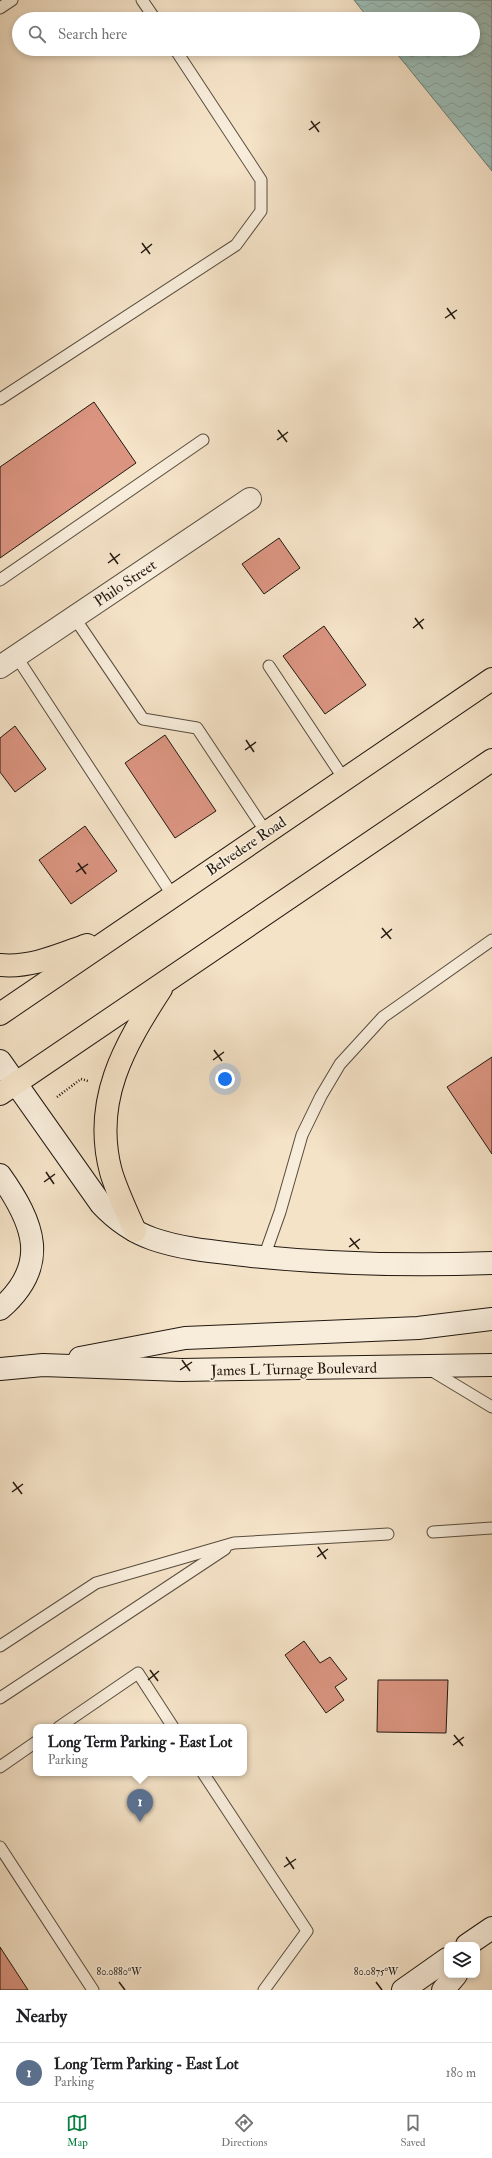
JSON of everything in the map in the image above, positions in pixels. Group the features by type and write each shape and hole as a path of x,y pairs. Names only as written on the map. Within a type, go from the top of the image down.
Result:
{"main road":[{"name":"Belvedere Road","path":"0,1014 492,679"},
{"path":"8,1089 492,760"},
{"path":"0,965 12,966 41,962 118,933"},
{"path":"135,1231 111,1171 106,1136 107,1103 117,1067 132,1036 168,980"}],"street":[{"name":"Philo Street","path":"8,661 250,499"},
{"path":"0,1060 8,1089 109,1213 135,1231 170,1244 194,1249 264,1257 363,1263 492,1263"},
{"path":"0,1175 25,1215 30,1231 32,1249 24,1284 13,1298 0,1309"},
{"path":"43,1365 185,1338 418,1328 492,1319"},
{"name":"James L Turnage Boulevard","path":"0,1369 43,1365 181,1370 492,1365"},
{"path":"471,1942 492,1928"},
{"path":"480,1946 492,1932"},
{"path":"403,1990 444,1961"},
{"path":"443,1990 453,1978"}],"lane":[{"path":"0,8 12,0"},
{"path":"142,0 150,12"},
{"path":"0,399 236,245 261,211 262,180 179,56"},
{"path":"0,580 203,440"},
{"path":"74,617 143,719 197,728 266,832"},
{"path":"8,661 173,896"},
{"path":"269,666 344,779"},
{"path":"264,1257 280,1212 302,1135 320,1096 340,1064 383,1018 492,940"},
{"path":"426,1367 492,1407"},
{"path":"433,1532 492,1528"},
{"path":"0,1646 96,1583 234,1543 388,1534"},
{"path":"0,1698 234,1543"},
{"path":"63,1724 138,1674 171,1724"},
{"path":"0,1767 33,1744"},
{"path":"205,1776 307,1931 264,1990"},
{"path":"0,1847 93,1990"}],"path":[{"path":"53,1100 81,1079 95,1082"}],"water":[{"path":"354,0 492,0 492,171 399,56 480,56 480,12 363,12"}],"building":[{"path":"94,402 136,463 0,558 0,467"},
{"path":"279,538 300,568 264,594 242,564"},
{"path":"324,626 366,685 325,714 283,656"},
{"path":"15,726 46,769 15,792 0,772 0,738"},
{"path":"165,735 216,811 175,838 125,763"},
{"path":"85,826 117,871 71,904 39,860"},
{"path":"492,1057 492,1154 447,1087"},
{"path":"304,1641 320,1663 330,1657 347,1679 335,1687 344,1700 326,1713 285,1655"},
{"path":"378,1680 448,1680 446,1733 377,1732"},
{"path":"0,1947 28,1990 0,1990"}],"place":[{"name":"Long Term Parking - East Lot","path":"140,1822"}]}
